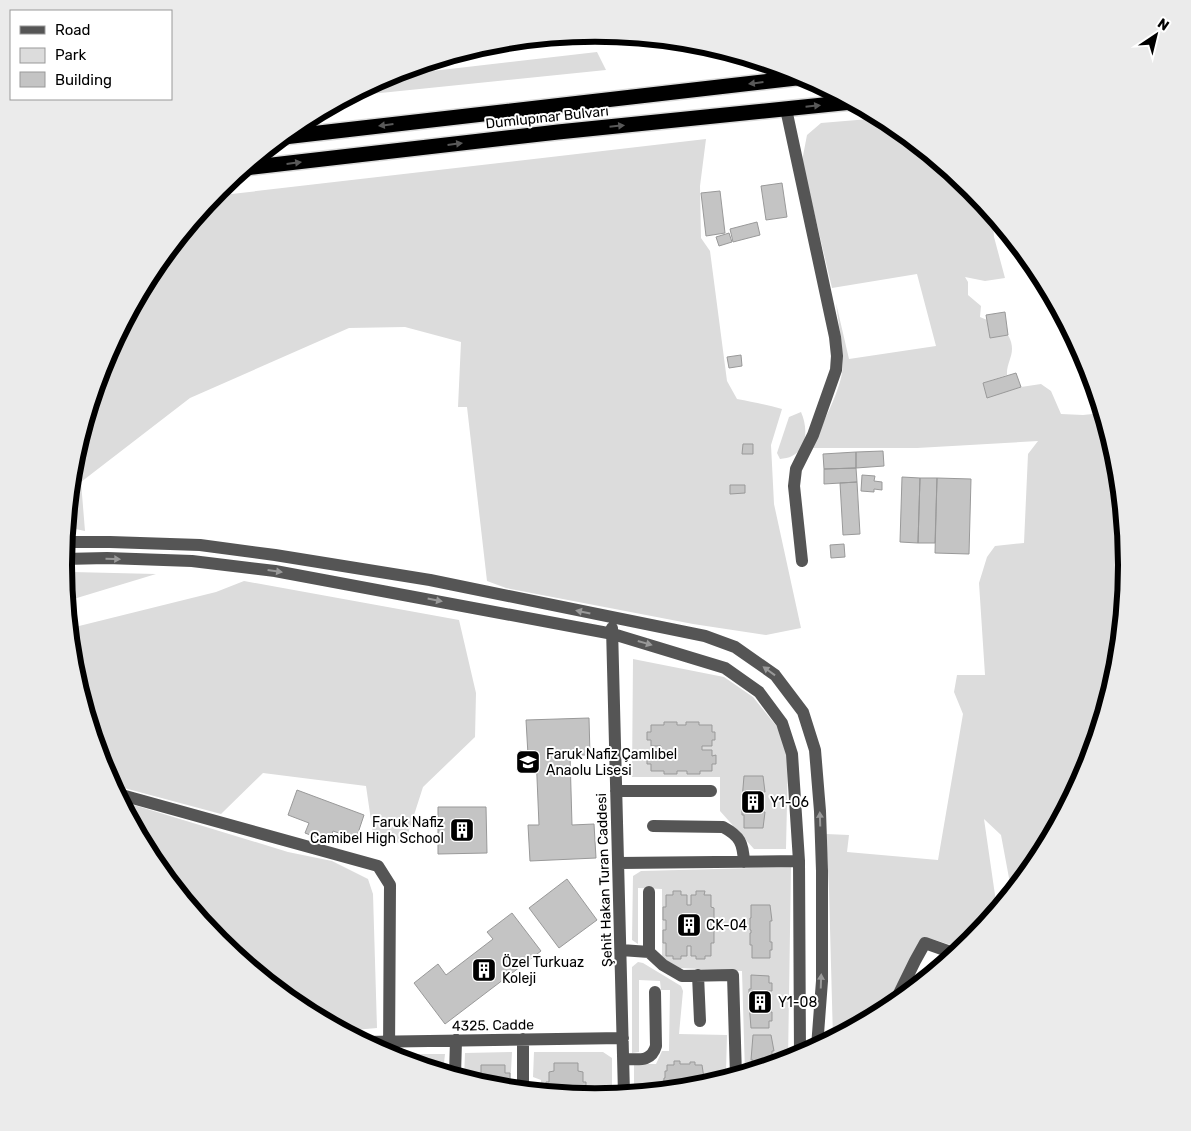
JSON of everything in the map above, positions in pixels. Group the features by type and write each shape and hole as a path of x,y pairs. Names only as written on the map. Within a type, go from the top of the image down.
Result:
{"highway":[{"name":"Dumlupınar Bulvarı","path":"299,135 788,79"},
{"name":"Dumlupınar Bulvarı","path":"258,167 558,132 840,103"}],"street":[{"path":"786,109 835,337 837,356 836,370 813,435 796,469 794,486 802,561"},
{"path":"73,542 200,545 256,552 430,580 705,636 736,647 775,676 803,712 815,750 822,871 822,981 818,1039"},
{"path":"72,559 107,558 192,562 275,571 612,634 725,668 759,692 782,723 792,754 799,861 800,1047"},
{"name":"Şehit Hakan Turan Caddesi","path":"612,618 624,1087"},
{"path":"616,791 711,791"},
{"path":"126,796 378,866 390,885 389,1046"},
{"path":"653,826 723,827 732,832 743,846 744,862"},
{"path":"618,863 799,861"},
{"path":"649,892 649,952"},
{"path":"901,989 926,944 948,951"},
{"path":"621,950 649,952 663,965 682,976 734,975 736,1070"},
{"path":"698,975 700,1021"},
{"path":"623,1059 649,1058 654,1053 656,1046 655,992"},
{"name":"4325. Cadde","path":"378,1041 623,1038"},
{"path":"523,1039 524,1083"},
{"path":"455,1070 456,1040"}],"green space":[{"path":"597,52 606,70 368,94 421,72"},
{"path":"867,119 914,151 940,172 993,226 994,237 1005,278 985,281 965,277 968,282 968,295 981,306 980,317 987,320 990,338 1008,335 1011,341 1012,352 1007,375 983,383 987,397 1021,387 1041,384 1051,391 1061,414 1096,414 1114,497 1118,566 1114,634 1101,701 1079,766 1065,797 1048,827 1011,882 1001,835 984,819 995,903 954,946 926,937 911,961 898,991 833,1032 826,834 849,835 847,852 938,860 963,714 954,692 957,675 985,675 979,583 987,557 995,546 1024,543 1028,454 1038,441 917,448 811,448 833,401 842,373 842,348 836,303 849,359 936,346 917,274 832,288 802,161 807,135 821,123"},
{"path":"706,139 700,186 701,238 710,251 727,381 737,399 782,409 771,445 774,504 801,628 766,635 693,624 506,588 487,581 467,407 458,407 461,342 405,327 349,328 190,398 81,482 85,531 74,529 77,497 90,430 112,365 126,334 161,275 181,247 202,221 228,194"},
{"path":"801,412 805,423 804,442 798,452 791,457 780,459 777,453 789,417"},
{"path":"72,572 156,574 74,599"},
{"path":"244,581 459,620 476,693 475,737 423,787 405,843 374,841 366,786 263,773 221,814 122,787 100,734 90,701 76,627 216,592"},
{"path":"633,659 724,677 753,697 778,728 788,758 786,849 754,849 720,811 720,777 632,777"},
{"path":"130,804 288,852 332,861 368,879 373,894 377,1028 355,1030 305,1000 251,959 202,910 181,884 161,856"},
{"path":"791,867 788,1052 745,1067 742,971 680,968 662,958 662,889 638,888 638,944 632,940 633,876 641,871"},
{"path":"638,962 643,963 681,986 683,991 679,1034 727,1035 726,1071 664,1084 634,1087 634,1064 656,1064 662,1051 669,1051 670,990 661,990 660,981 639,980 639,1052 632,1053 632,967"},
{"path":"512,1052 510,1081 464,1072 465,1053"},
{"path":"534,1052 603,1052 612,1058 612,1088 602,1088 602,1085 589,1086 589,1088 541,1085 541,1080 533,1077"},
{"path":"408,1054 445,1054 444,1066"}],"building":[{"path":"782,183 787,217 766,220 761,186"},
{"path":"720,191 725,233 706,236 701,193"},
{"path":"757,222 760,235 733,242 730,229"},
{"path":"729,233 732,242 719,246 716,237"},
{"path":"1005,312 1008,335 990,338 986,315"},
{"path":"741,355 742,366 729,368 727,357"},
{"path":"1016,373 1021,387 987,398 983,383"},
{"path":"743,444 753,444 753,454 742,454"},
{"path":"883,451 884,466 856,468 856,452"},
{"path":"856,452 856,468 824,469 823,454"},
{"path":"856,468 857,482 824,484 824,469"},
{"path":"862,475 875,476 874,481 882,482 882,490 874,489 874,492 861,491"},
{"path":"902,477 920,478 918,543 900,542"},
{"path":"920,478 937,478 935,543 918,543"},
{"path":"937,478 971,479 969,554 935,553"},
{"path":"857,482 860,534 843,535 840,483"},
{"path":"730,485 745,485 745,493 730,494"},
{"path":"844,544 845,557 831,558 830,545"},
{"path":"589,718 590,755 570,755 572,825 594,824 596,858 530,861 528,825 539,825 536,754 528,755 526,720"},
{"path":"664,722 677,722 677,725 686,725 686,722 699,722 699,725 712,725 712,732 715,732 715,740 712,740 712,746 702,746 702,750 712,750 712,756 716,755 716,764 712,764 712,771 700,771 700,774 687,774 687,771 677,771 677,774 664,774 664,771 651,771 651,764 647,764 647,756 651,755 651,750 661,750 661,746 651,746 651,740 647,740 647,732 651,732 651,725 664,725"},
{"name":"Y1-06","path":"744,776 763,776 765,792 763,792 763,812 765,812 763,828 744,828 742,803 744,803 744,800 742,800"},
{"path":"297,790 364,815 356,839 333,831 329,842 305,833 309,823 288,815"},
{"name":"Faruk Nafiz Camibel High School","path":"438,807 486,807 487,853 438,854"},
{"path":"567,879 597,920 559,948 529,908"},
{"name":"CK-04","path":"673,891 681,891 681,895 687,895 687,905 691,905 691,895 696,895 696,891 705,891 704,895 711,895 714,920 711,920 711,930 714,930 714,943 711,943 711,956 705,956 705,959 696,959 696,956 691,956 691,946 687,946 687,956 681,956 681,959 673,959 673,956 666,956 663,930 666,930 666,920 663,920 663,907 666,907 666,895 673,895"},
{"path":"751,905 770,905 772,921 770,921 770,942 772,942 772,950 770,950 770,958 752,958 752,945 750,945"},
{"name":"Özel Turkuaz Koleji","path":"512,913 541,951 445,1024 414,983 438,964 446,975 493,939 487,932"},
{"name":"Y1-08","path":"751,975 769,976 769,983 772,983 772,991 769,991 769,1012 772,1012 772,1021 769,1021 769,1028 751,1028 749,989 751,989"},
{"path":"753,1035 771,1035 774,1051 772,1051 772,1058 751,1065 753,1060 751,1060"},
{"path":"674,1061 680,1061 680,1064 695,1062 695,1065 702,1065 704,1077 664,1084 667,1065 674,1065"},
{"path":"554,1063 578,1063 578,1071 583,1072 583,1082 586,1082 586,1087 546,1086 546,1082 549,1082 549,1072 554,1071"},
{"path":"481,1065 505,1065 505,1073 510,1073 510,1081 476,1074 481,1073"}],"place":[{"name":"Faruk Nafiz Çamlıbel Anaolu Lisesi","path":"528,762"},
{"name":"Y1-06","path":"753,802"},
{"name":"Faruk Nafiz Camibel High School","path":"462,830"},
{"name":"CK-04","path":"689,925"},
{"name":"Özel Turkuaz Koleji","path":"484,970"},
{"name":"Y1-08","path":"760,1002"}]}
